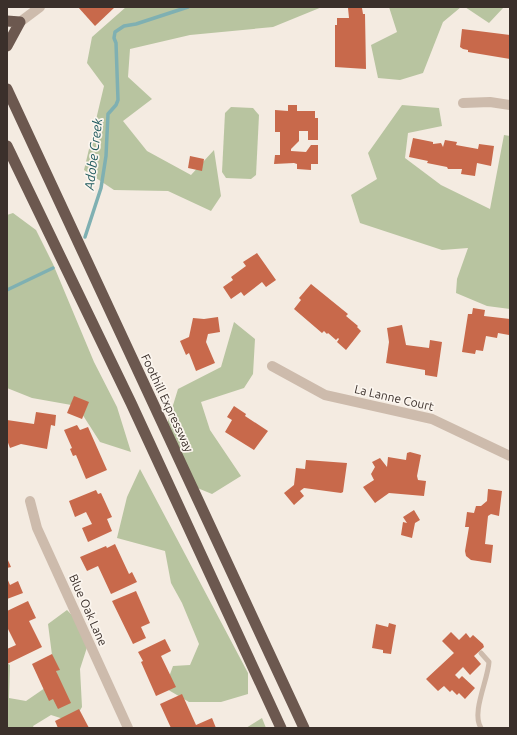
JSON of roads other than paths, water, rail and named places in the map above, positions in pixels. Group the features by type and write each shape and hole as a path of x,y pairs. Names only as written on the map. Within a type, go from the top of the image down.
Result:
{"highway":[{"path":"7,21 20,22 7,46"},
{"name":"Foothill Expressway","path":"7,89 304,728"},
{"path":"7,146 131,403 281,728"}],"street":[{"path":"20,22 40,7"},
{"path":"463,103 490,102 510,105"},
{"name":"La Lanne Court","path":"272,366 325,395 432,419 510,456"},
{"name":"Blue Oak Lane","path":"30,501 37,528 128,728"}],"lane":[{"path":"481,653 489,662 488,672 477,710 481,728"}],"waterway":[{"name":"Adobe Creek","path":"85,237 101,188 106,156 108,114 116,105 118,100 116,43 114,38 115,32 124,26 136,24 188,7"},
{"name":"Adobe Creek","path":"7,290 53,268"}]}
